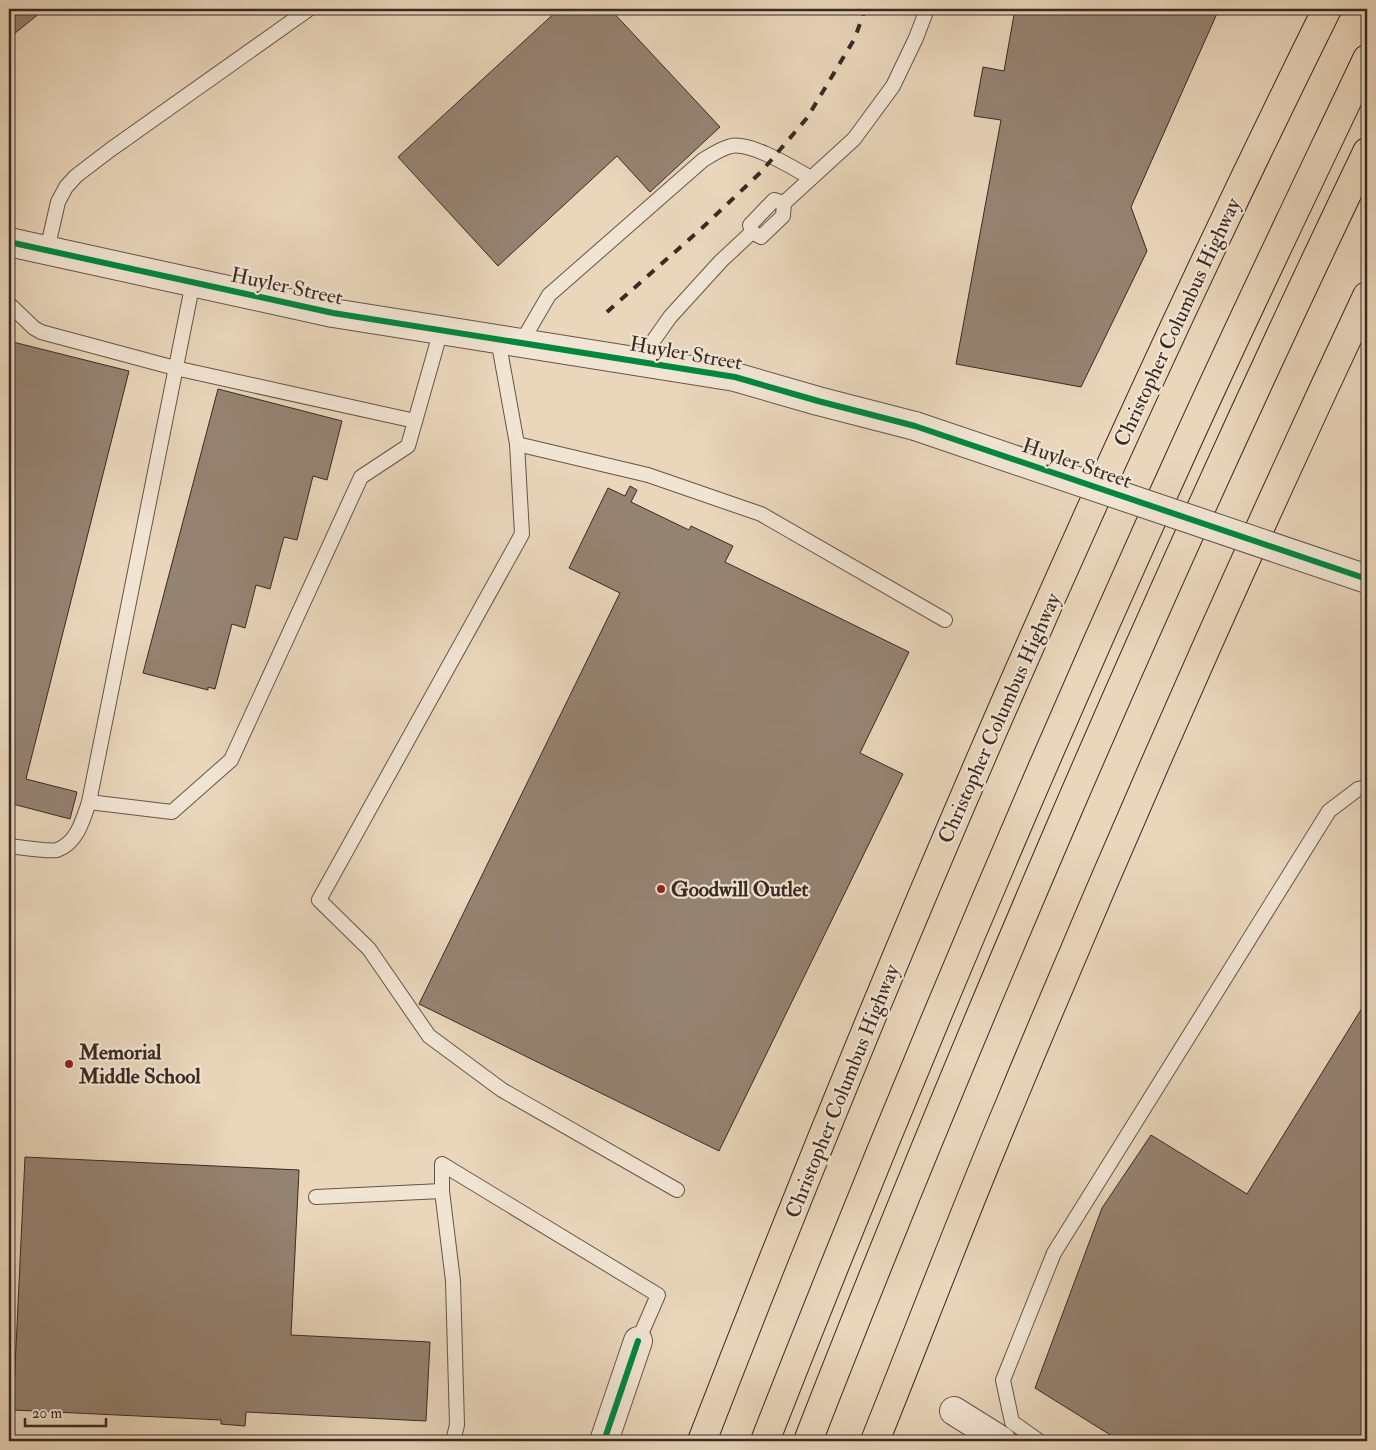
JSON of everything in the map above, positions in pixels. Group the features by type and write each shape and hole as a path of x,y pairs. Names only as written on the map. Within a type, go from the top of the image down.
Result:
{"highway":[{"name":"Christopher Columbus Highway","path":"702,1441 754,1305 826,1127 1021,666 1171,332 1263,139 1328,9"},
{"path":"765,1441 919,1058 1064,719 1182,452 1367,60"},
{"path":"808,1441 944,1102 1080,782 1212,483 1367,152"},
{"path":"875,1441 1008,1107 1123,836 1250,548 1367,296"}],"street":[{"name":"Huyler Street","path":"9,242 333,313 735,376 916,426 1367,579"},
{"path":"604,1441 638,1340"},
{"path":"954,1411 1002,1441"}],"lane":[{"path":"47,250 58,202 66,187 76,176 309,9"},
{"path":"639,361 670,317 721,261 752,232 761,237 784,216 784,202 854,139 893,86 916,38 927,9"},
{"path":"677,1190 502,1090 428,1036 369,949 319,900 522,534 509,341 549,295 703,160 717,152 732,146 764,152 811,178"},
{"path":"9,846 56,851 69,842 79,830 89,802 193,282"},
{"path":"9,304 34,328 41,332 175,368 415,421"},
{"path":"89,802 172,812 230,760 361,477 408,446 441,330"},
{"path":"517,444 648,475 762,514 945,620"},
{"path":"1039,1441 1012,1422 1004,1380 1054,1253 1330,811 1358,789 1367,787"},
{"path":"453,1441 457,1425 453,1281 442,1191 442,1164 658,1294 638,1340"},
{"path":"316,1197 442,1191"}],"building":[{"path":"9,9 45,9 9,38"},
{"path":"559,9 610,9 720,127 650,192 617,156 498,266 398,157"},
{"path":"1015,9 1219,9 1131,207 1147,251 1081,387 956,364 1001,120 974,116 983,67 1004,71"},
{"path":"9,341 129,371 26,779 77,792 70,819 9,803"},
{"path":"218,389 342,421 327,480 313,476 297,540 284,537 270,589 256,585 245,628 232,624 215,689 208,687 208,690 143,673"},
{"name":"Goodwill Outlet","path":"630,486 637,490 631,502 689,530 691,526 733,546 725,562 909,652 860,753 903,774 719,1151 419,1004 620,593 569,568 608,488 625,496"},
{"path":"1367,1000 1367,1441 1120,1441 1035,1388 1102,1208 1151,1135 1247,1194"},
{"path":"25,1157 299,1170 291,1335 430,1342 426,1421 246,1412 245,1426 221,1424 221,1420 13,1410"}],"railway":[{"path":"607,312 702,228 761,172 807,118 855,38 865,9"}],"cycle path":[{"path":"9,242 333,313 735,377 915,426 1367,579"},
{"path":"604,1441 638,1341"}],"place":[{"name":"Goodwill Outlet","path":"661,889"},
{"name":"Memorial Middle School","path":"69,1064"}]}
